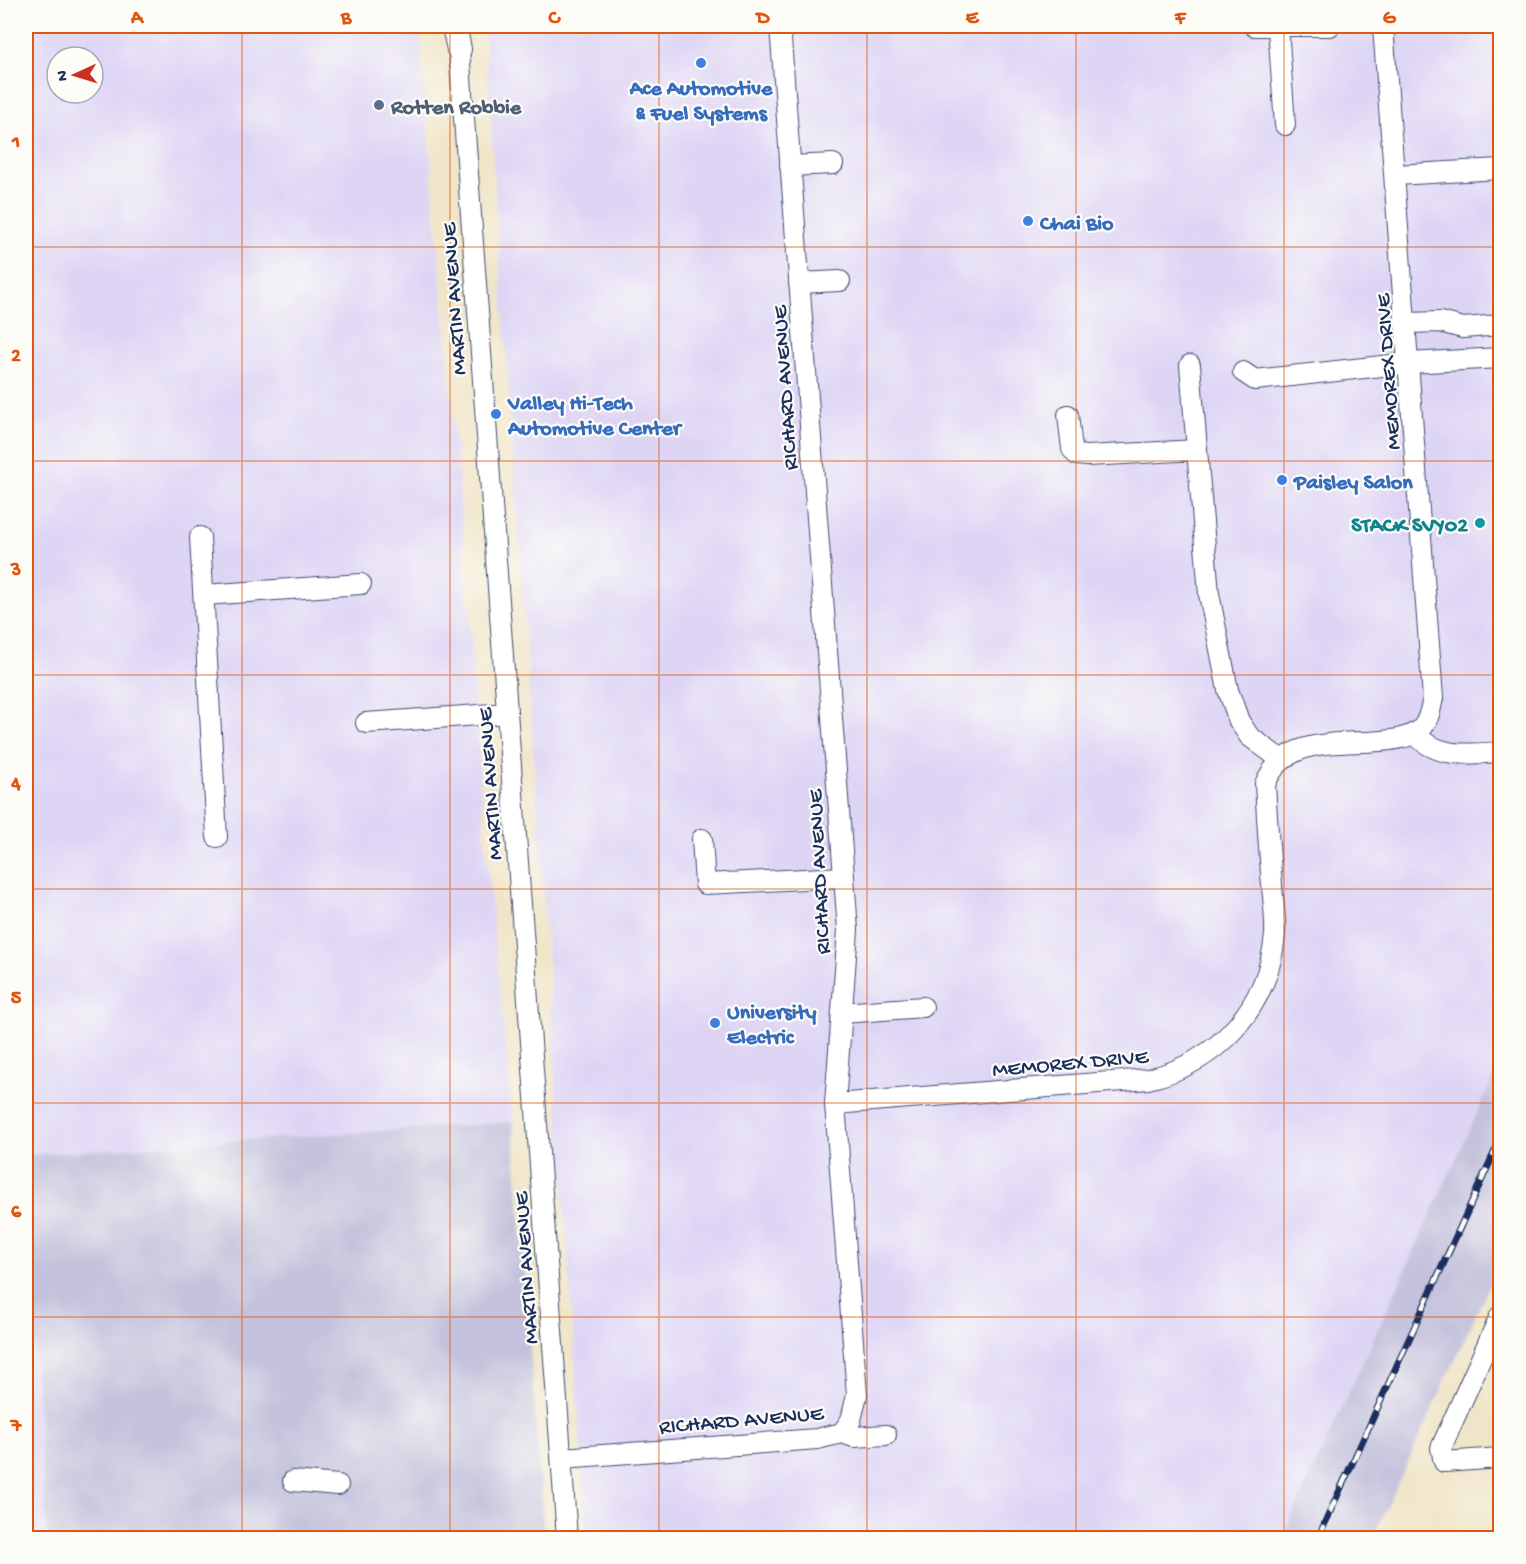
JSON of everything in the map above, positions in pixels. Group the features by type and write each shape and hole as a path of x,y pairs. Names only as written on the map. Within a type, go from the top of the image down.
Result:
{"street":[{"name":"RICHARD AVENUE","path":"562,1458 817,1439 842,1433 851,1419 857,1395 835,1104 848,930 780,26"},
{"path":"1254,26 1330,26"},
{"name":"MEMOREX DRIVE","path":"1383,26 1407,323 1433,698 1422,728 1414,733"},
{"path":"1278,27 1285,125"},
{"name":"MARTIN AVENUE","path":"457,33 567,1539"},
{"path":"790,166 833,164"},
{"path":"1396,176 1500,169"},
{"path":"799,283 840,281"},
{"path":"1407,323 1440,322 1463,328 1500,325"},
{"path":"1243,372 1256,380 1409,363 1500,358"},
{"path":"1190,365 1209,594 1228,690 1239,722 1249,736 1280,759 1305,746 1384,741 1414,733 1425,746 1438,752 1500,752"},
{"path":"1068,415 1072,449 1077,455 1197,450"},
{"path":"200,537 217,837"},
{"path":"204,595 361,584"},
{"path":"366,723 507,713"},
{"name":"MEMOREX DRIVE","path":"835,1104 1148,1079 1174,1073 1213,1050 1229,1037 1255,1003 1263,987 1270,962 1275,933 1265,784 1280,759"},
{"path":"702,839 705,884 844,877"},
{"path":"842,1013 923,1007"},
{"path":"1500,1316 1441,1448 1444,1462 1500,1458"},
{"path":"842,1433 854,1437 886,1435"},
{"path":"292,1481 338,1485"}],"shaded area":[{"path":"26,26 419,26 463,532 484,831 513,1122 26,1155"},
{"path":"484,26 1500,26 1500,1063 1282,1538 587,1538"},
{"path":"1500,1063 1500,1262 1373,1538 1282,1538"},
{"path":"513,1122 544,1533 468,1538 395,1538 395,1536 47,1538 26,1234 26,1155"},
{"path":"26,1234 47,1538 26,1538"},
{"path":"544,1533 545,1538 468,1538"}],"railway":[{"path":"1318,1538 1500,1140"}],"place":[{"name":"Ace Automotive & Fuel Systems","path":"701,63"},
{"name":"Rotten Robbie","path":"379,105"},
{"name":"Chai Bio","path":"1028,221"},
{"name":"Valley Hi-Tech Automotive Center","path":"496,414"},
{"name":"Paisley Salon","path":"1282,480"},
{"name":"STACK SVY02","path":"1480,523"},
{"name":"University Electric","path":"715,1023"}]}
